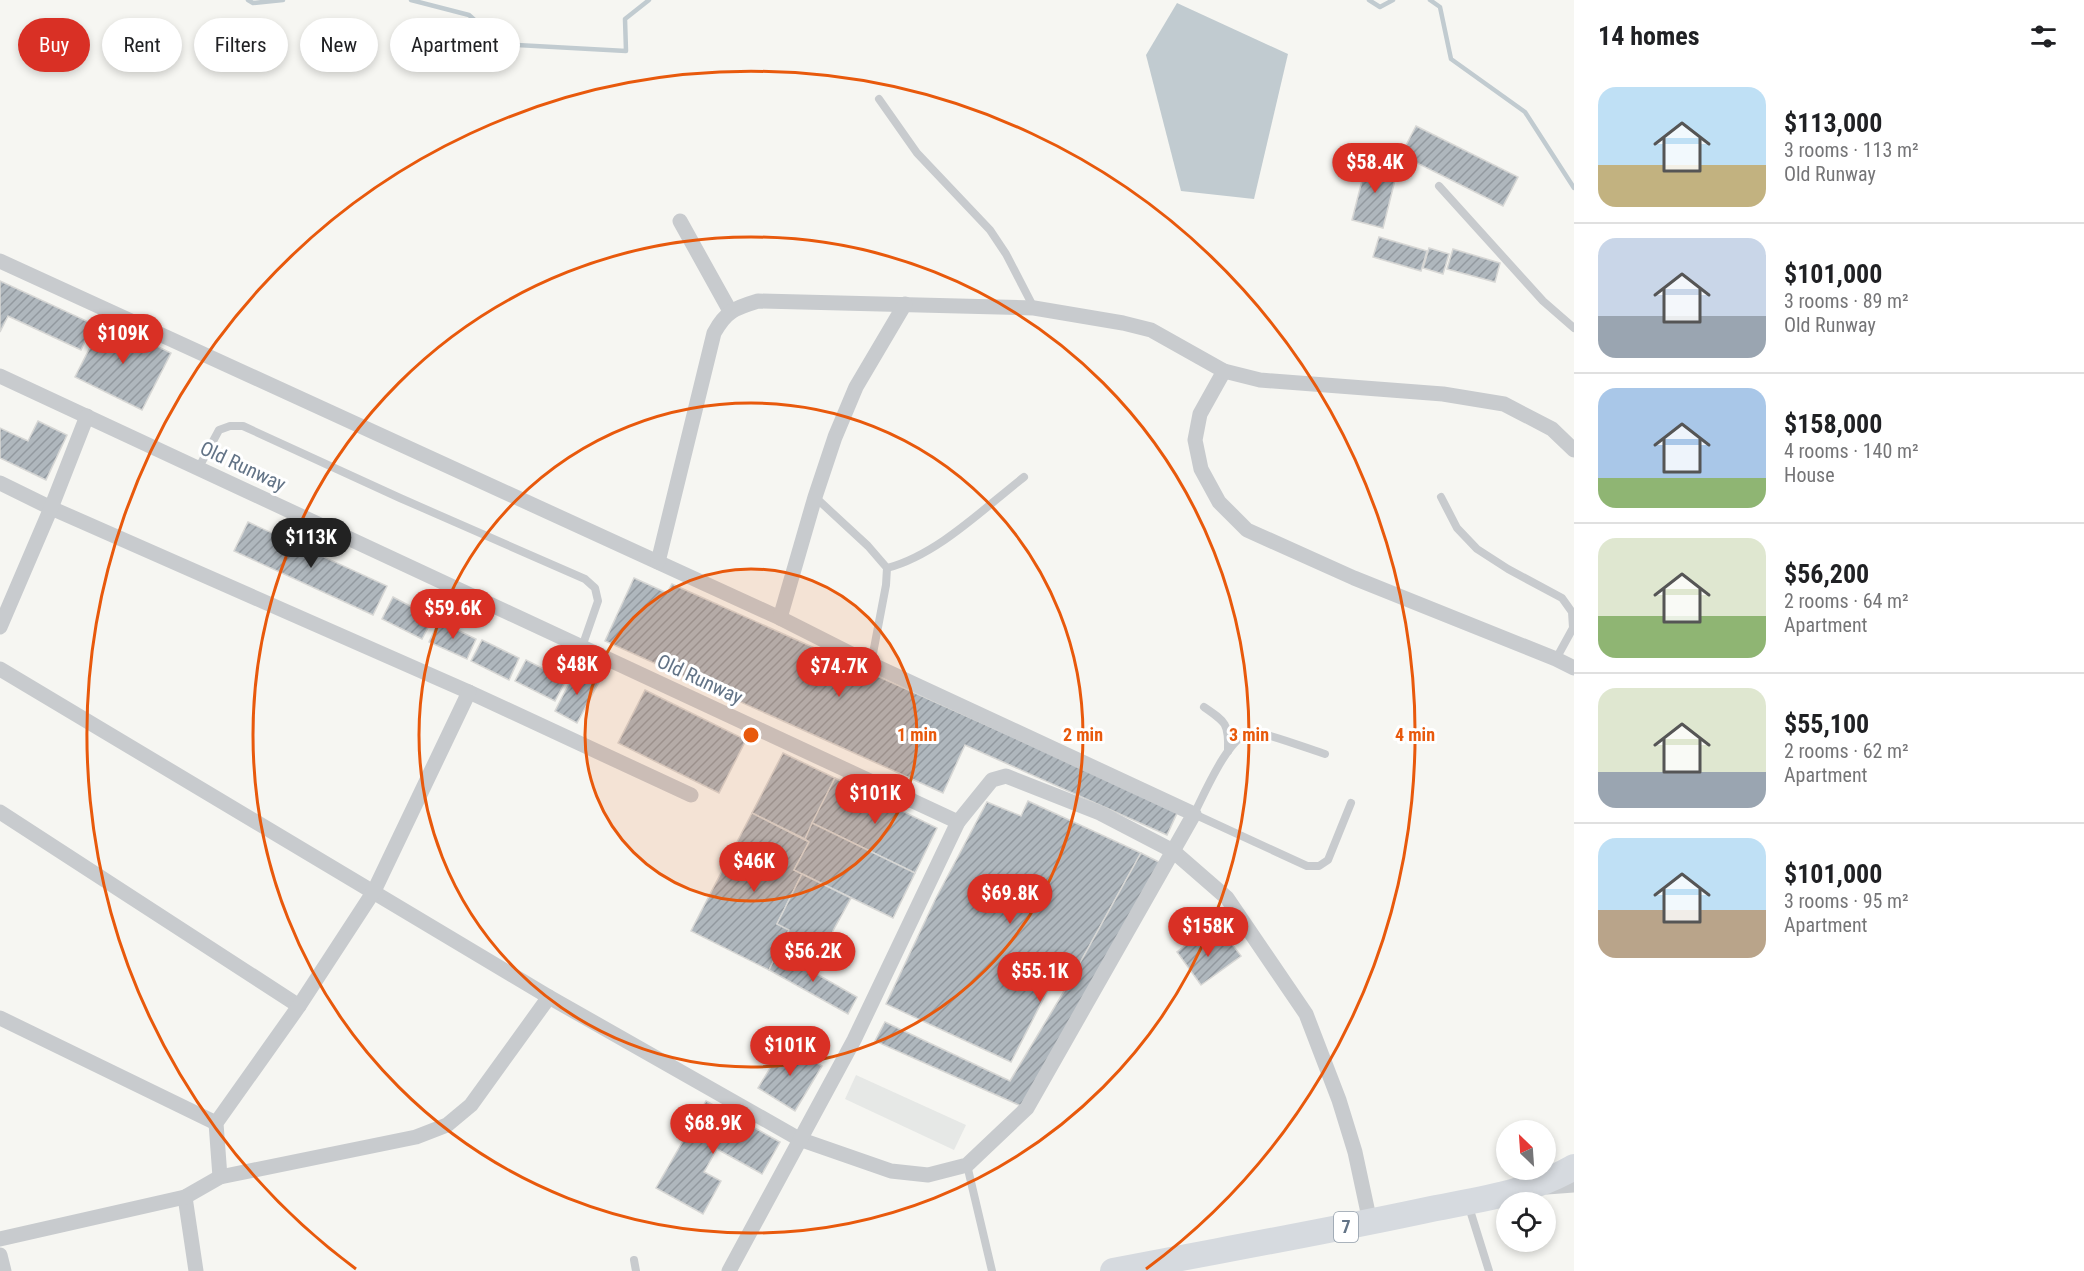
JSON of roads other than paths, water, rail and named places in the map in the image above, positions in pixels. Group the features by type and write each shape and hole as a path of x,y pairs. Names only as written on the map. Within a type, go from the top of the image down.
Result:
{"highway":[{"name":"7","path":"1113,1271 1370,1222 1529,1188 1559,1176 1574,1167"}],"street":[{"path":"680,221 730,311"},
{"path":"0,261 780,618 871,664 1194,814 1027,1108 967,1165 928,1175 891,1171 799,1139 549,997 0,669"},
{"path":"658,562 714,333 722,318 735,307 758,301 1034,308 1123,323 1151,330 1224,371 1260,380 1443,394 1504,404 1552,429 1574,450"},
{"path":"780,618 815,497 835,438 856,387 905,304"},
{"path":"1224,371 1200,414 1195,440 1201,469 1219,502 1247,530 1354,578 1574,668"},
{"name":"Old Runway","path":"0,376 958,822"},
{"path":"0,627 87,416"},
{"path":"0,483 51,508 469,692 691,795"},
{"path":"220,1177 216,1123 299,1006 374,891 469,692"},
{"path":"729,1271 854,1040 958,822 992,780 1006,776 1100,813 1173,851 1227,898 1306,1014 1339,1100 1355,1152 1370,1222"},
{"path":"0,812 299,1006"},
{"path":"0,1239 185,1197 220,1177 416,1137 447,1125 471,1105 549,997"},
{"path":"0,1018 216,1123"},
{"path":"1529,1188 1574,1185"},
{"path":"185,1197 196,1271"},
{"path":"0,1255 4,1271"}],"lane":[{"path":"879,99 917,153 990,230 1006,254 1034,308"},
{"path":"1439,186 1543,301 1574,328"},
{"path":"198,468 219,430 230,426 243,426 585,579 595,588 598,601 582,647"},
{"path":"887,568 904,563 931,550 1024,477"},
{"path":"815,497 868,546 887,568 886,585 871,664"},
{"path":"1441,497 1457,528 1477,549 1508,569 1562,598 1567,604 1572,612 1573,628 1556,659"},
{"path":"1204,707 1222,720 1228,728 1228,751"},
{"path":"1325,754 1254,732 1242,736 1228,751 1194,814 1307,866 1319,866 1328,860 1351,803"},
{"path":"967,1165 992,1271"},
{"path":"1467,1201 1489,1271"},
{"path":"634,1260 636,1271"}],"waterway":[{"path":"248,0 253,3 283,0"},
{"path":"411,0 469,15 501,44 626,51 625,19 649,0"},
{"path":"1369,0 1380,7 1393,0"},
{"path":"1430,0 1440,7 1451,59 1525,112 1574,188"}]}
